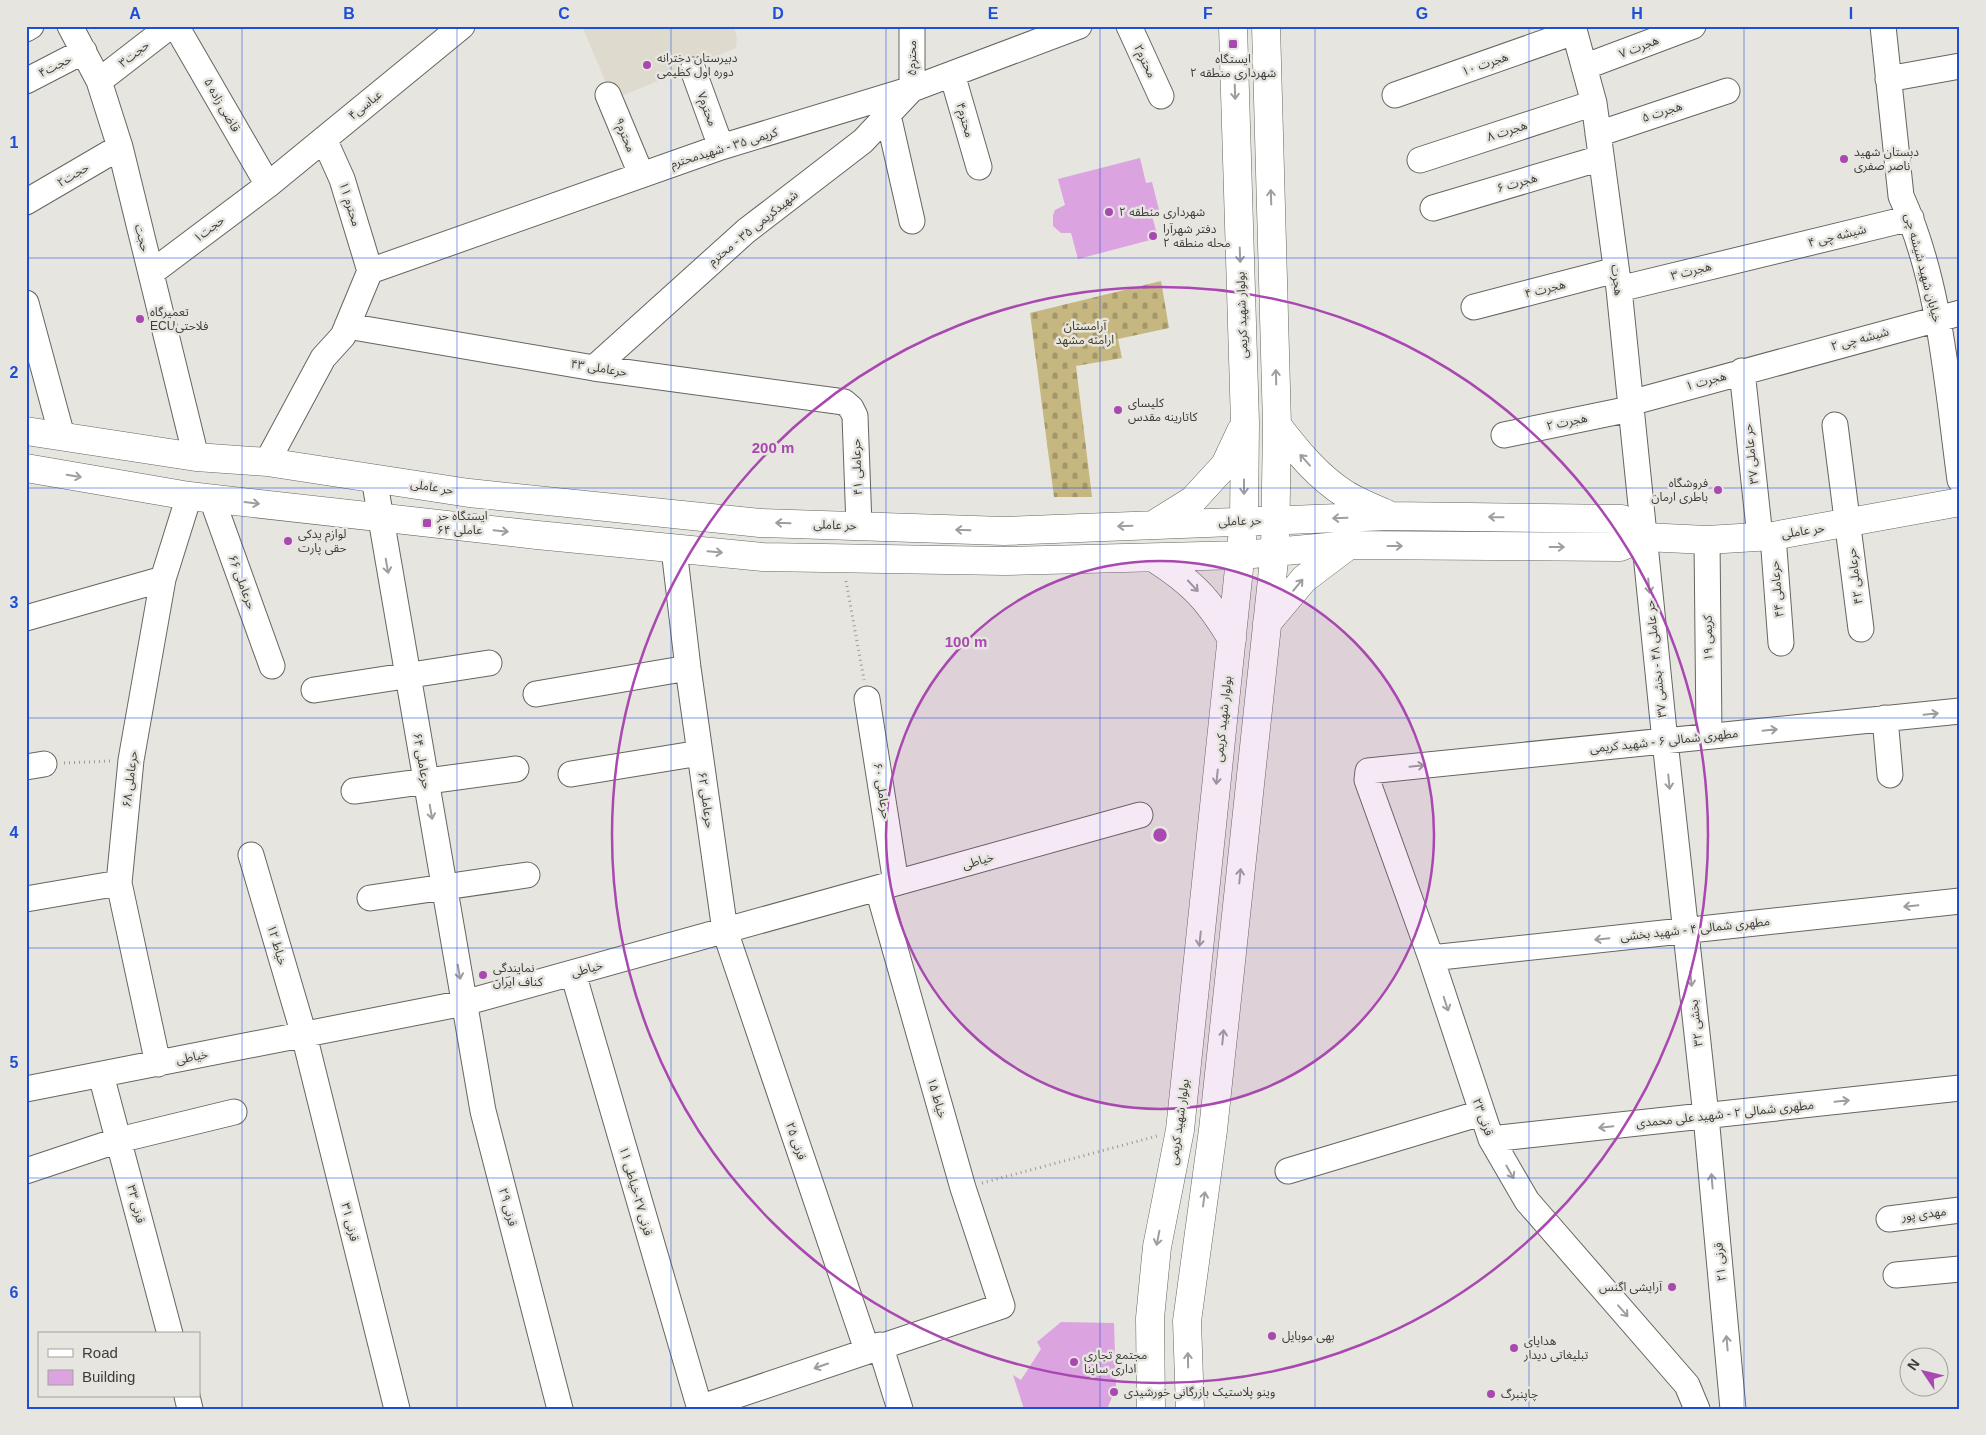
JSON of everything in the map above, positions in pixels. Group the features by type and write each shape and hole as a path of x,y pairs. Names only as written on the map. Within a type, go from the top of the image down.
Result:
{"main road":[{"name":"بولوار شهید کریمی","path":"1150,1406 1150,1318 1156,1247 1180,1130 1242,555 1245,422 1233,26"},
{"path":"1192,1405 1187,1321 1213,1130 1275,551 1277,425 1266,26"},
{"path":"1152,525 1192,500 1225,465 1245,422"},
{"path":"1277,425 1307,463 1345,494 1389,516"},
{"name":"حر عاملی","path":"26,431 196,457 267,462 469,493 741,521 1004,531 1389,516 1622,519 1644,537"},
{"name":"حر عاملی","path":"26,468 201,497 379,518 763,557 1005,561 1242,555 1349,545 1620,547 1644,537 1707,540 1766,536 1849,524 1960,502"},
{"path":"1267,622 1304,578 1349,545"},
{"path":"1154,558 1185,578 1214,610 1232,639"}],"street":[{"path":"26,29 31,26"},
{"name":"حجت","path":"70,26 99,81 120,147 196,457"},
{"name":"حجت۳","path":"99,81 170,26"},
{"name":"قاضی زاده ۵","path":"176,26 268,185"},
{"name":"عباسی۴","path":"268,185 462,26"},
{"name":"محترم۵","path":"912,26 912,89"},
{"name":"کریمی ۳۵ - شهیدمحترم","path":"370,271 721,147 912,89 1079,26"},
{"name":"محترم۲","path":"1129,26 1160,96"},
{"name":"هجرت ۷","path":"1584,67 1693,26"},
{"name":"خیابان شهید شیشه چی","path":"1883,26 1901,196 1949,315 1960,480"},
{"name":"هجرت","path":"1573,29 1594,102 1618,280 1644,537"},
{"name":"هجرت ۱۰","path":"1395,95 1573,29"},
{"name":"حجت۴","path":"26,81 84,52"},
{"path":"1888,79 1960,66"},
{"name":"محترم۷","path":"693,70 721,147"},
{"name":"محترم۴","path":"952,74 978,167"},
{"name":"شهیدکریمی ۳۵ - محترم","path":"594,368 746,231 863,141 912,89"},
{"name":"هجرت ۵","path":"1598,134 1726,91"},
{"name":"محترم۹","path":"608,95 641,174"},
{"name":"هجرت ۸","path":"1420,160 1594,102"},
{"path":"888,115 912,221"},
{"name":"محترم ۱۱","path":"324,139 342,179 370,271"},
{"name":"حجت۲","path":"26,202 120,147"},
{"name":"هجرت ۶","path":"1433,208 1601,158"},
{"name":"حجت۱","path":"151,274 268,185"},
{"name":"شیشه چی ۴","path":"1763,254 1911,218"},
{"name":"هجرت ۳","path":"1618,280 1763,254"},
{"path":"267,462 323,358 342,336 370,271"},
{"name":"هجرت ۴","path":"1474,307 1618,280"},
{"path":"26,303 62,436"},
{"name":"شیشه چی ۲","path":"1783,360 1949,315"},
{"name":"حرعاملی ۴۳","path":"347,326 594,368 844,402 851,408"},
{"name":"هجرت ۱","path":"1630,406 1783,360"},
{"name":"حر عاملی ۳۷","path":"1742,371 1766,536"},
{"name":"هجرت ۲","path":"1504,435 1630,406"},
{"name":"حرعاملی ۴۱","path":"851,408 855,416 860,526"},
{"name":"حرعاملی ۴۲","path":"1835,425 1861,629"},
{"name":"حرعاملی ۶۴","path":"374,478 379,518 464,1003"},
{"name":"حرعاملی ۶۸","path":"158,1064 119,883 131,760 163,580 201,497"},
{"name":"حرعاملی ۶۶","path":"201,497 272,666"},
{"name":"حرعاملی ۴۴","path":"1766,536 1781,643"},
{"name":"حر عاملی ۴۸ - بخشی ۳۷","path":"1644,537 1686,930"},
{"name":"کریمی ۱۹","path":"1707,540 1709,736"},
{"name":"حرعاملی ۶۲","path":"674,548 688,668 724,931"},
{"path":"26,618 163,580"},
{"path":"314,690 489,663"},
{"path":"536,694 688,668"},
{"name":"حرعاملی ۶۰","path":"867,699 887,886"},
{"name":"مطهری شمالی ۶ - شهید کریمی","path":"1368,771 1960,711"},
{"path":"1885,718 1890,775"},
{"path":"571,774 700,753"},
{"path":"354,791 516,769"},
{"name":"قرنی ۲۳","path":"1368,771 1367,780 1431,958 1491,1140 1527,1201 1687,1385 1694,1401"},
{"name":"خیاطی","path":"26,1089 464,1003 1140,815"},
{"name":"خیاط ۱۲","path":"251,854 304,1035"},
{"path":"370,898 527,875"},
{"path":"26,899 119,883"},
{"name":"خیاط ۱۵","path":"873,1348 1002,1306 963,1188 887,886"},
{"name":"مطهری شمالی ۴ - شهید بخشی","path":"1431,958 1960,901"},
{"name":"بخشی ۳۲","path":"1686,930 1706,1116"},
{"name":"قرنی ۲۵","path":"724,931 873,1348 900,1409"},
{"name":"قرنی ۲۷-خیاطی ۱۱","path":"573,973 699,1408"},
{"name":"قرنی ۲۹","path":"464,1003 483,1111 560,1409"},
{"name":"قرنی ۳۱","path":"304,1035 397,1409"},
{"name":"قرنی ۳۳","path":"101,1075 169,1332"},
{"name":"مطهری شمالی ۲ - شهید علی محمدی","path":"1491,1140 1960,1088"},
{"path":"26,1171 119,1140 234,1112"},
{"path":"1288,1171 1481,1113"},
{"name":"قرنی ۲۱","path":"1706,1116 1733,1409"},
{"name":"مهدی پور","path":"1889,1219 1960,1210"},
{"path":"1896,1275 1960,1269"},
{"path":"699,1408 873,1348"},
{"path":"1694,1401 1703,1392 1714,1386 1729,1369"}],"path":[{"path":"842,558 867,699"},
{"path":"35,766 131,760"},
{"path":"963,1188 1180,1130"}],"shaded area":[{"name":"دبیرستان دخترانه دوره اول کظیمی","path":"582,26 733,26 737,37 736,48 617,98 606,83"}],"green space":[{"name":"آرامستان ارامنه مشهد","path":"1161,281 1169,328 1118,339 1122,358 1076,366 1092,497 1054,497 1030,313"}],"building":[{"path":"1140,158 1146,183 1152,182 1159,210 1151,212 1158,238 1078,259 1071,233 1061,233 1053,226 1055,210 1065,205 1058,179"},
{"name":"مجتمع تجاری اداری ساینا","path":"1061,1322 1114,1323 1116,1388 1107,1409 1024,1409 1013,1375 1021,1380 1041,1349 1037,1342"}],"place":[{"name":"ایستگاه شهرداری منطقه ۲","path":"1233,44"},
{"name":"دبیرستان دخترانه دوره اول کظیمی","path":"647,65"},
{"name":"دبستان شهید ناصر صفری","path":"1844,159"},
{"name":"شهرداری منطقه ۲","path":"1109,212"},
{"name":"دفتر شهرآرا محله منطقه ۲","path":"1153,236"},
{"name":"تعمیرگاه ECUفلاحتی","path":"140,319"},
{"name":"کلیسای کاتارینه مقدس","path":"1118,410"},
{"name":"فروشگاه باطری ارمان","path":"1718,490"},
{"name":"ایستگاه حر عاملی ۶۴","path":"427,523"},
{"name":"لوازم یدکی حقی پارت","path":"288,541"},
{"name":"نمایندگی کناف ایران","path":"483,975"},
{"name":"آرایشی اگنس","path":"1672,1287"},
{"name":"بهی موبایل","path":"1272,1336"},
{"name":"هدایای تبلیغاتی دیدار","path":"1514,1348"},
{"name":"مجتمع تجاری اداری ساینا","path":"1074,1362"},
{"name":"وینو پلاستیک بازرگانی خورشیدی","path":"1114,1392"},
{"name":"چاپنبرگ","path":"1491,1394"}]}
